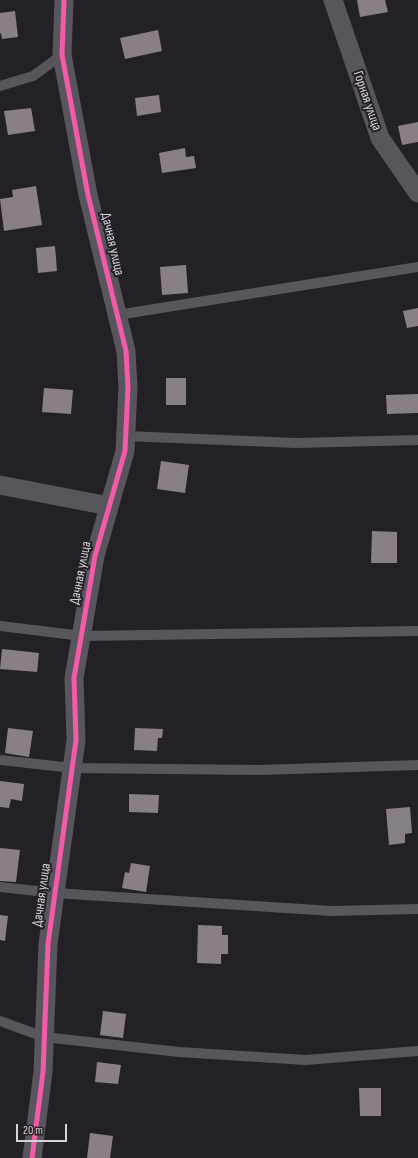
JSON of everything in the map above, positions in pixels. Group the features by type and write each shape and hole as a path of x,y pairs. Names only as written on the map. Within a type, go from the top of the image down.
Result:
{"street":[{"name":"Дачная улица","path":"32,1158 43,1072 48,944 76,740 74,678 95,556 125,451 128,387 126,351 88,195 62,55 64,0"},
{"name":"Горная улица","path":"333,0 380,138 418,193"},
{"path":"0,485 109,506"}],"lane":[{"path":"0,86 33,76 62,55"},
{"path":"117,315 418,267"},
{"path":"126,436 296,444 418,440"},
{"path":"0,626 82,636 418,631"},
{"path":"0,760 73,768 259,770 418,765"},
{"path":"0,887 55,893 332,911 418,909"},
{"path":"0,1021 44,1037 179,1052 306,1060 418,1050"}],"building":[{"path":"357,0 385,0 388,12 360,17"},
{"path":"15,11 18,37 2,39 1,33 0,34 0,13"},
{"path":"158,30 162,51 125,59 120,38"},
{"path":"159,95 161,112 137,116 135,98"},
{"path":"31,108 35,131 8,135 4,111"},
{"path":"418,122 418,142 402,145 398,126"},
{"path":"185,148 186,157 194,156 196,168 162,173 159,153"},
{"path":"36,186 42,225 4,231 0,199 13,197 12,190"},
{"path":"55,246 57,271 38,273 36,248"},
{"path":"186,265 188,293 162,295 160,267"},
{"path":"418,308 418,326 407,328 403,311"},
{"path":"166,378 186,378 186,405 166,405"},
{"path":"44,388 73,390 71,414 42,412"},
{"path":"418,394 418,413 387,414 386,395"},
{"path":"161,461 189,465 185,493 157,489"},
{"path":"372,531 397,532 397,563 371,563"},
{"path":"2,649 39,653 37,672 0,669"},
{"path":"8,728 33,731 29,757 5,753"},
{"path":"135,728 163,729 162,738 158,738 157,751 134,750"},
{"path":"0,781 24,784 22,801 11,799 9,808 0,807"},
{"path":"129,794 159,795 158,813 129,812"},
{"path":"410,807 412,833 405,834 405,843 389,845 386,809"},
{"path":"0,848 20,850 16,882 0,881"},
{"path":"131,863 150,866 146,892 122,888 125,872 129,873"},
{"path":"0,915 8,916 5,941 0,940"},
{"path":"198,925 222,926 222,935 228,935 228,954 221,954 221,964 197,963"},
{"path":"103,1011 126,1014 123,1038 100,1035"},
{"path":"97,1062 121,1065 118,1084 95,1082"},
{"path":"359,1088 381,1088 381,1116 360,1116"},
{"path":"90,1133 113,1136 110,1158 87,1158"}],"cycle path":[{"path":"32,1158 43,1072 48,944 76,740 74,678 95,556 125,451 128,387 126,351 88,195 62,55 64,0"}]}
